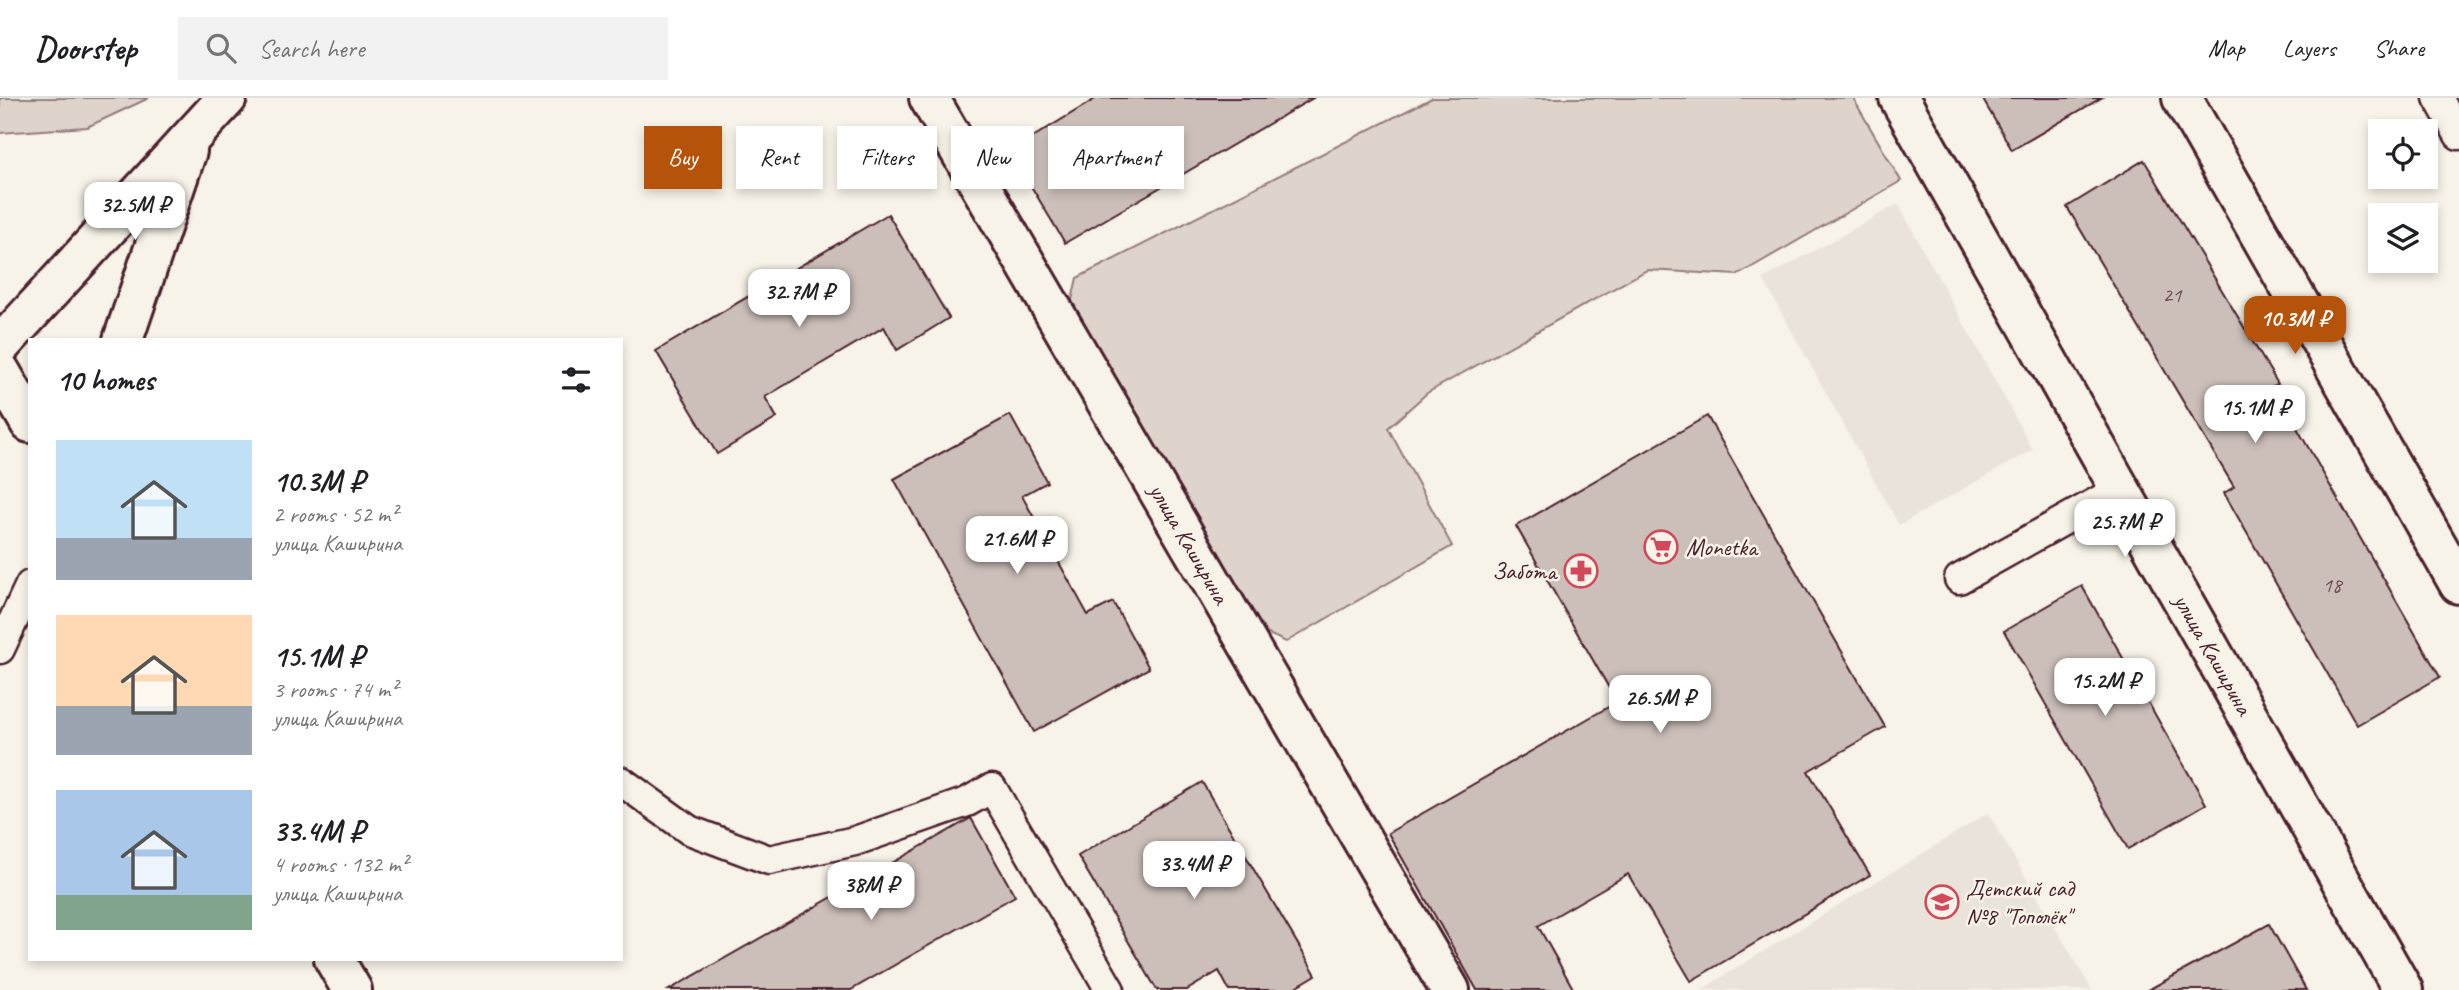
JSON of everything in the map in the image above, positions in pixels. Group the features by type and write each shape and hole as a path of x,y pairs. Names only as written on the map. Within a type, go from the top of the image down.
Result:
{"street":[{"path":"0,346 227,98"},
{"name":"улица Каширина","path":"929,98 1444,988"},
{"name":"улица Каширина","path":"1899,98 2403,990"},
{"path":"2182,98 2459,584"},
{"path":"124,338 192,136"},
{"path":"0,371 28,420"},
{"path":"335,961 352,990"}],"lane":[{"path":"2438,98 2459,135"},
{"path":"1959,579 2120,489"},
{"path":"0,649 28,588"},
{"path":"623,782 688,830 769,860 855,841 967,802 992,788 1110,990"}],"shaded area":[{"path":"0,98 149,98 87,127 0,133"},
{"path":"1432,98 1853,98 1901,181 1738,275 1647,270 1427,393 1388,428 1452,546 1286,642 1253,627 1069,313 1077,278"},
{"path":"1898,204 2033,450 1899,525 1763,279"},
{"name":"Детский сад №8 \"Тополёк\"","path":"1988,813 2092,990 1701,990"}],"building":[{"path":"1097,98 1313,98 1184,173 1184,126 1051,126"},
{"path":"1982,98 2101,98 2012,150"},
{"path":"1048,128 1048,189 1157,189 1065,243 1033,189 1034,136"},
{"path":"2144,160 2278,384 2273,386 2440,677 2357,725 2224,493 2234,487 2067,207"},
{"path":"888,214 949,318 897,350 884,327 765,397 777,418 717,454 656,351"},
{"path":"1010,415 1047,482 1022,496 1088,615 1113,602 1149,668 1034,732 894,479"},
{"path":"1707,416 1885,727 1808,771 1870,875 1691,981 1628,874 1538,926 1574,990 1477,990 1388,833 1617,702 1516,526"},
{"path":"2082,586 2206,804 2128,849 2004,631"},
{"path":"1202,782 1316,975 1291,990 1229,990 1219,971 1187,990 1157,990 1078,856"},
{"path":"971,818 1015,896 851,990 669,990"},
{"path":"2269,924 2306,990 2148,990"}],"place":[{"name":"Monetka","path":"1661,547"},
{"name":"Забота","path":"1581,571"},
{"name":"Детский сад №8 \"Тополёк\"","path":"1942,902"}]}
